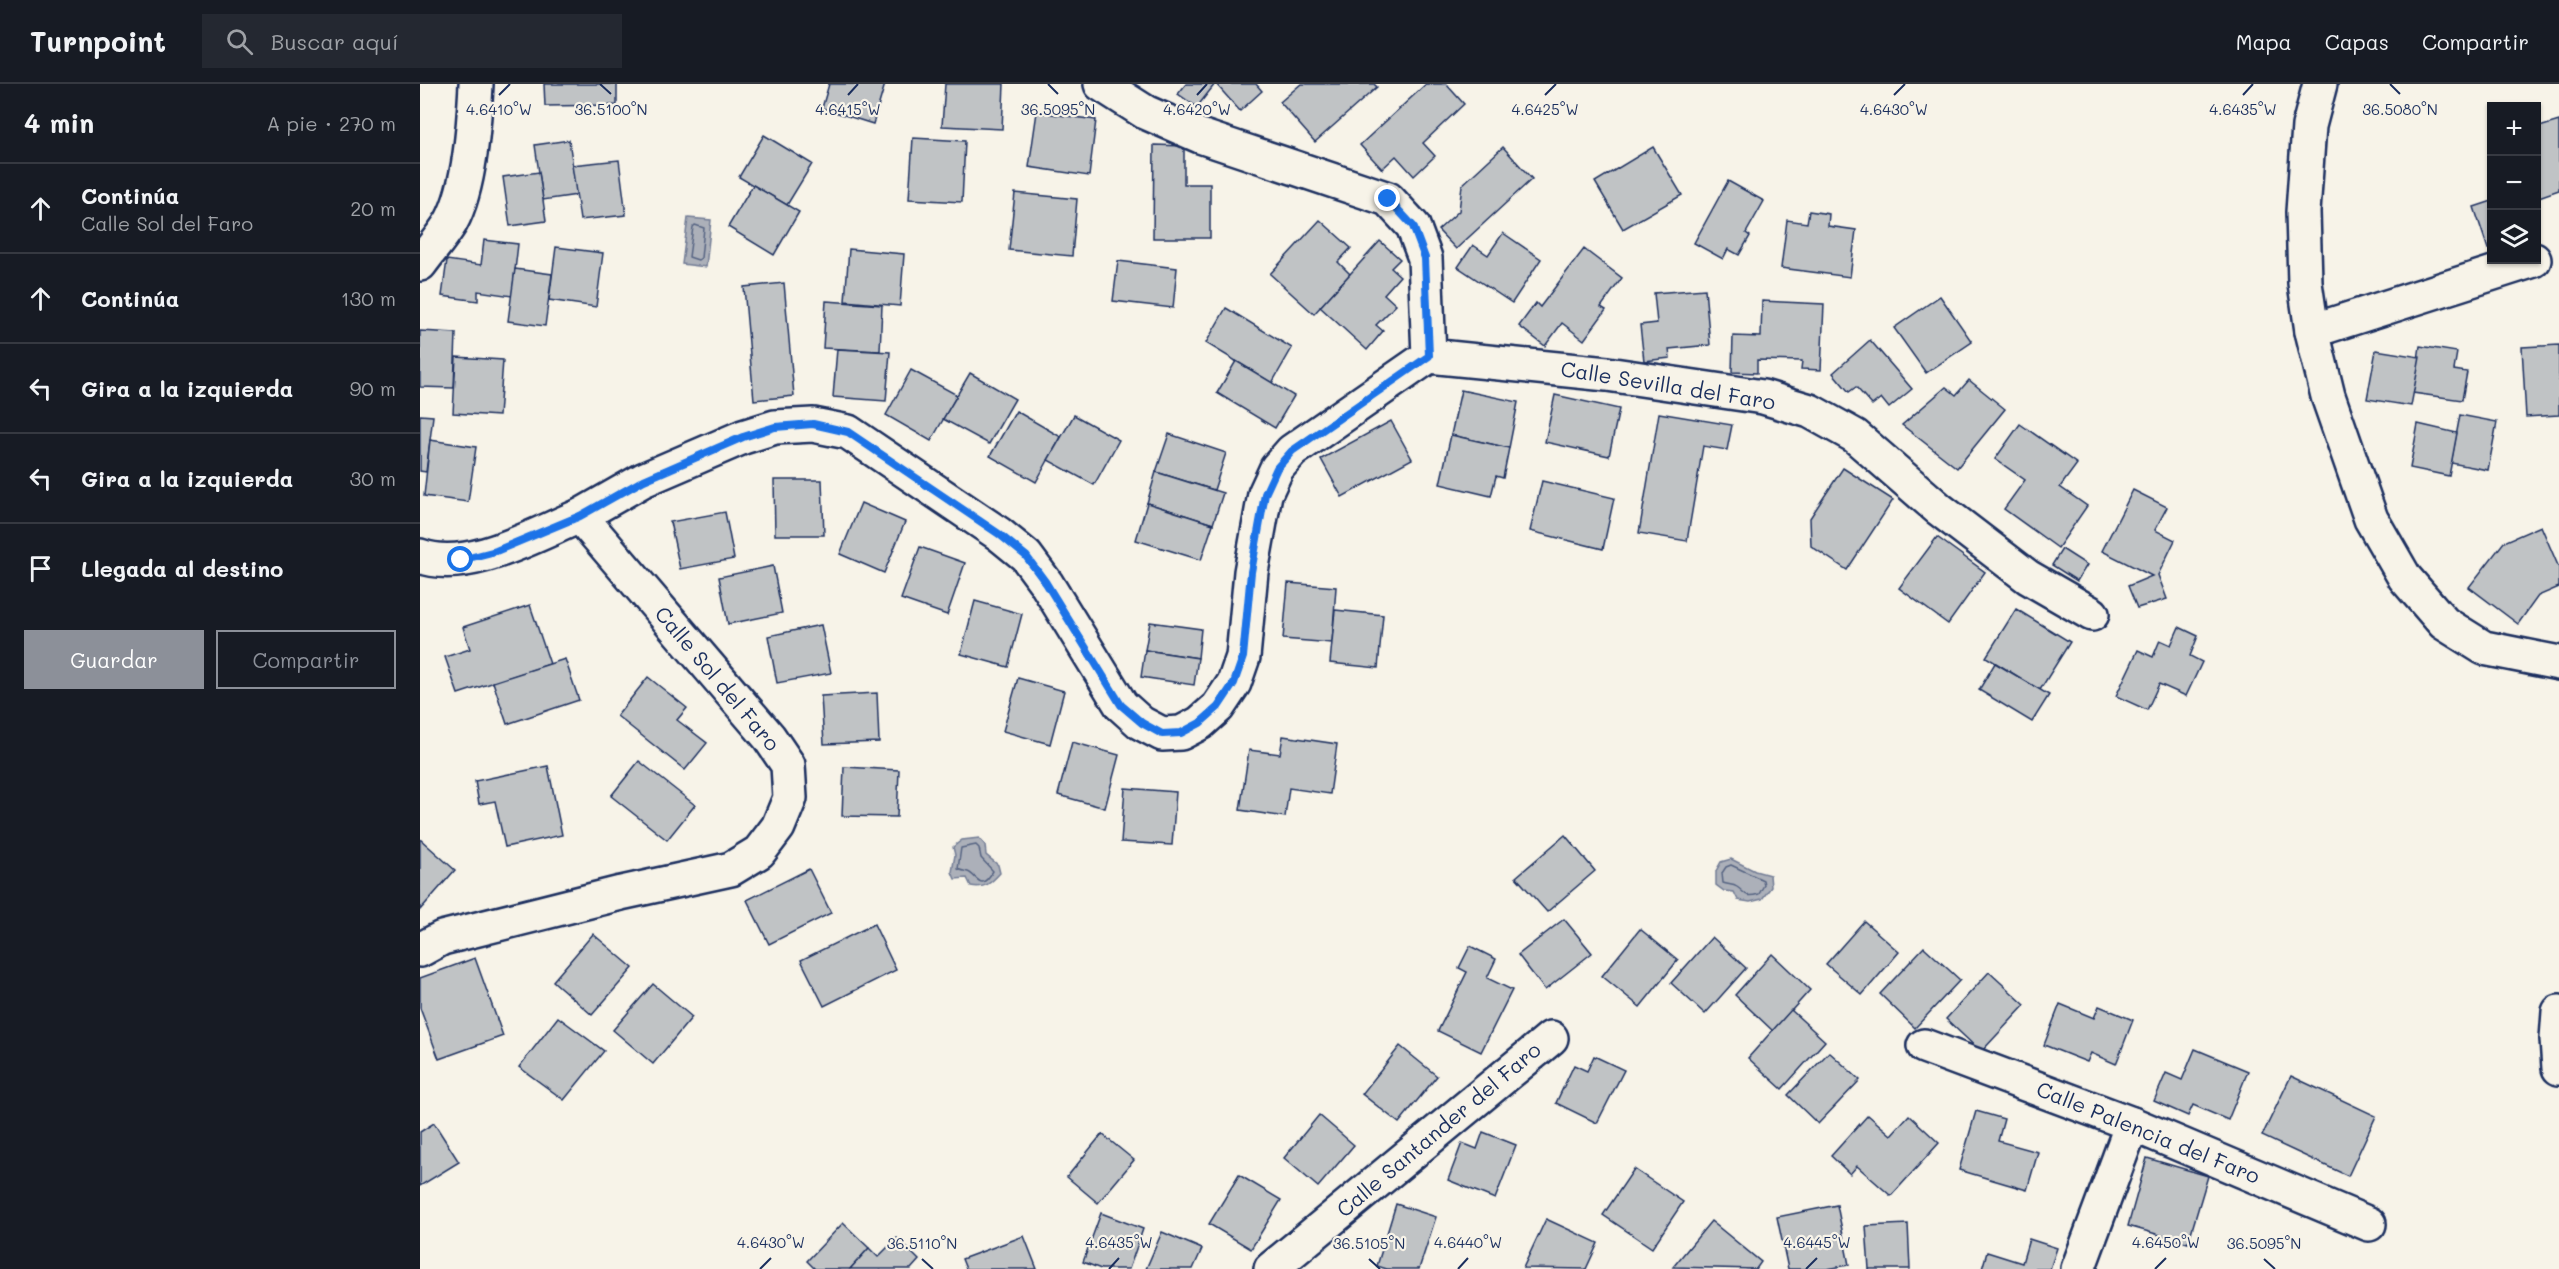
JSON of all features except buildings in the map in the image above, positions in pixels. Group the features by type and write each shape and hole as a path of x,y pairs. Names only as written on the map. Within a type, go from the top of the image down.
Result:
{"street":[{"path":"420,264 451,221 466,177 473,129 476,84"},
{"path":"420,556 431,560 461,560 496,551 580,516 644,480 743,437 775,427 813,424 848,432 999,534 1026,556 1046,583 1121,705 1142,723 1162,734 1181,733 1200,723 1218,707 1234,683 1243,657 1251,572 1265,494 1277,468 1292,451 1429,356 1425,258 1413,226 1388,199 1200,136 1145,112 1101,84"},
{"path":"2320,84 2309,126 2303,212 2305,283 2312,331 2328,396 2371,519 2405,578 2444,623 2484,648 2559,663"},
{"path":"2541,257 2559,251"},
{"path":"2312,331 2520,264"},
{"name":"Calle Sevilla del Faro","path":"1429,356 1607,374 1763,397 1810,411 1855,436 1939,509 2028,577 2092,614"},
{"name":"Calle Sol del Faro","path":"420,950 442,939 621,893 732,869 759,852 778,828 790,798 788,765 769,736 580,516"},
{"path":"2559,1012 2557,1040 2559,1068"},
{"name":"Calle Santander del Faro","path":"1271,1269 1551,1038"},
{"name":"Calle Palencia del Faro","path":"1924,1046 2132,1125 2369,1224"},
{"path":"2078,1269 2132,1125"}],"water":[{"path":"688,218 711,220 706,267 682,264"},
{"path":"979,838 985,845 986,855 998,865 1000,873 994,880 976,887 971,886 967,878 955,879 952,872 955,855 953,847 962,840"},
{"path":"1731,859 1755,871 1770,875 1771,887 1762,899 1750,902 1738,900 1734,892 1724,891 1716,885 1716,871 1721,862"}],"route":[{"path":"461,560 496,551 580,516 644,480 743,437 775,427 813,424 848,432 999,534 1026,556 1046,583 1121,705 1142,723 1162,734 1181,733 1200,723 1218,707 1234,683 1243,657 1251,572 1265,494 1277,468 1292,451 1429,356 1425,258 1413,226 1388,199"}]}
